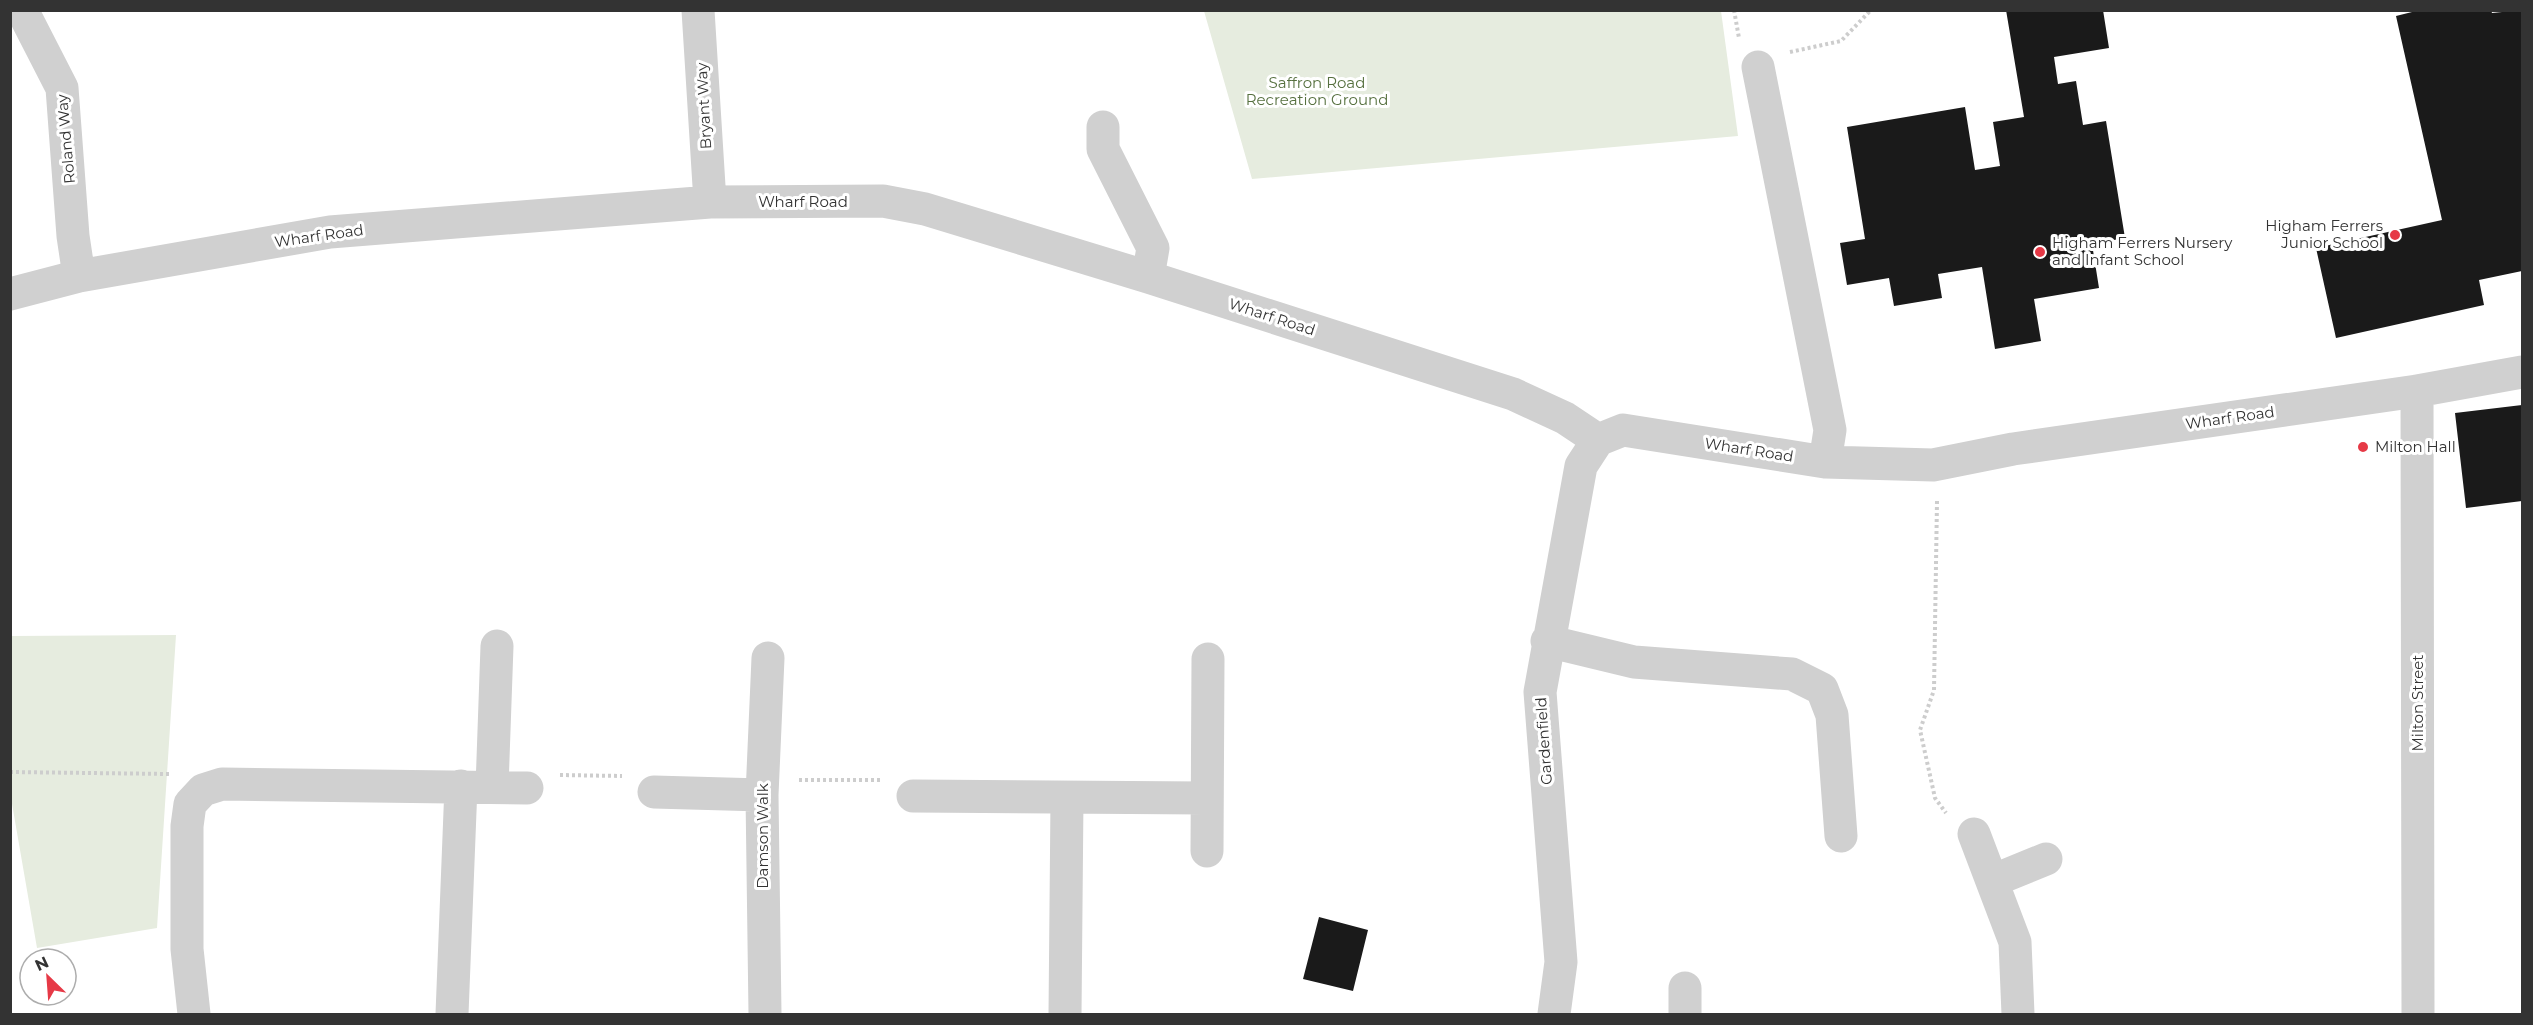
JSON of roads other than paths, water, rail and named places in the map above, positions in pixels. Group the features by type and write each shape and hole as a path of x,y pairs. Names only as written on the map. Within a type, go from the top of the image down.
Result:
{"street":[{"name":"Roland Way","path":"22,10 62,88 73,236 79,276"},
{"name":"Bryant Way","path":"698,10 710,202"},
{"path":"1758,67 1830,430 1824,462"},
{"path":"1103,127 1103,149 1153,248 1148,277"},
{"name":"Wharf Road","path":"10,294 79,276 330,232 710,202 883,201 925,209 1148,277 1513,394 1565,418 1598,440 1623,430 1824,462 1933,465 2013,448 2417,391 2523,372"},
{"name":"Milton Street","path":"2417,391 2418,1014"},
{"name":"Gardenfield","path":"1554,1014 1561,962 1540,692 1547,641 1581,466 1598,440"},
{"path":"1547,641 1634,662 1792,674 1822,689 1832,715 1841,836"},
{"path":"452,1014 477,786 497,646"},
{"name":"Damson Walk","path":"765,1014 762,795 768,658"},
{"path":"1207,851 1205,798 1208,659"},
{"path":"194,1014 188,949 187,826 190,804 203,790 222,784 528,788"},
{"path":"654,792 762,795"},
{"path":"913,796 1205,798"},
{"path":"1065,1014 1068,798"},
{"path":"1974,834 2015,942 2018,1014"},
{"path":"1992,881 2046,859"}],"place":[{"name":"Higham Ferrers Junior School","path":"2395,235"},
{"name":"Higham Ferrers Nursery and Infant School","path":"2040,252"},
{"name":"Milton Hall","path":"2363,447"}],"park label":[{"name":"Saffron Road Recreation Ground","path":"1317,92"}]}
